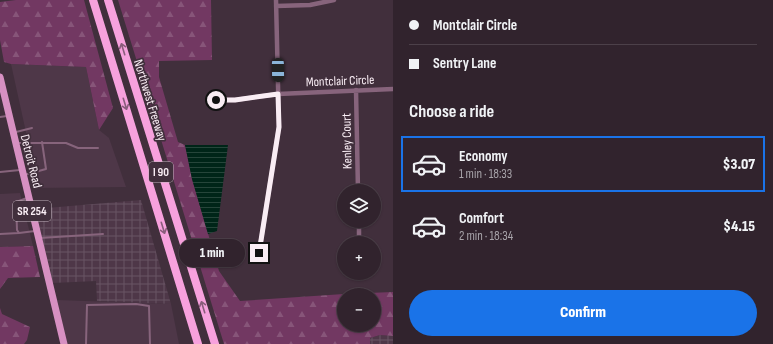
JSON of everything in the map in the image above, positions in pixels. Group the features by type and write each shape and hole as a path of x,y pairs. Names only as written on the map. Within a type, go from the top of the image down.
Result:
{"highway":[{"name":"Northwest Freeway","path":"93,0 198,344"},
{"name":"Northwest Freeway","path":"108,0 215,344"}],"main road":[{"name":"Detroit Road","path":"0,77 64,344"}],"street":[{"path":"259,253 279,127 276,0"},
{"path":"276,6 310,5 334,0"},
{"name":"Montclair Circle","path":"216,100 235,100 278,94 393,89"},
{"name":"Kenley Court","path":"356,90 358,184"}],"lane":[{"path":"0,117 9,115"},
{"path":"13,133 32,128"},
{"path":"0,172 22,172 46,169 42,142"},
{"path":"15,143 66,143 78,148 98,148"},
{"path":"19,233 17,230 16,202 28,197"},
{"path":"0,234 103,234"},
{"path":"86,344 87,305 136,304 149,306 150,344"}],"shaded area":[{"path":"11,64 86,67 99,130 109,138 126,187 34,188 31,155"},
{"path":"185,145 228,145 217,231 208,234 192,179"},
{"path":"20,193 33,246 0,247 0,194"},
{"path":"141,200 171,304 97,301 96,281 52,283 35,209"},
{"path":"57,300 171,304 179,344 67,344"},
{"path":"380,335 393,336 393,344 370,344 370,338"}],"green space":[{"path":"16,0 84,0 113,108 99,130 86,67 11,64 4,62 0,40 0,2"},
{"path":"118,0 211,0 212,60 159,61 159,77 178,142 185,145 192,179 219,271 240,301 337,294 337,332 381,332 381,292 393,292 393,336 380,335 370,338 370,344 224,344"},
{"path":"33,246 40,277 8,278 0,289 0,247"},
{"path":"0,308 2,314 30,327 27,340 24,344 0,344"}],"route":[{"path":"216,100 235,100 278,94 279,127 259,253"}]}
